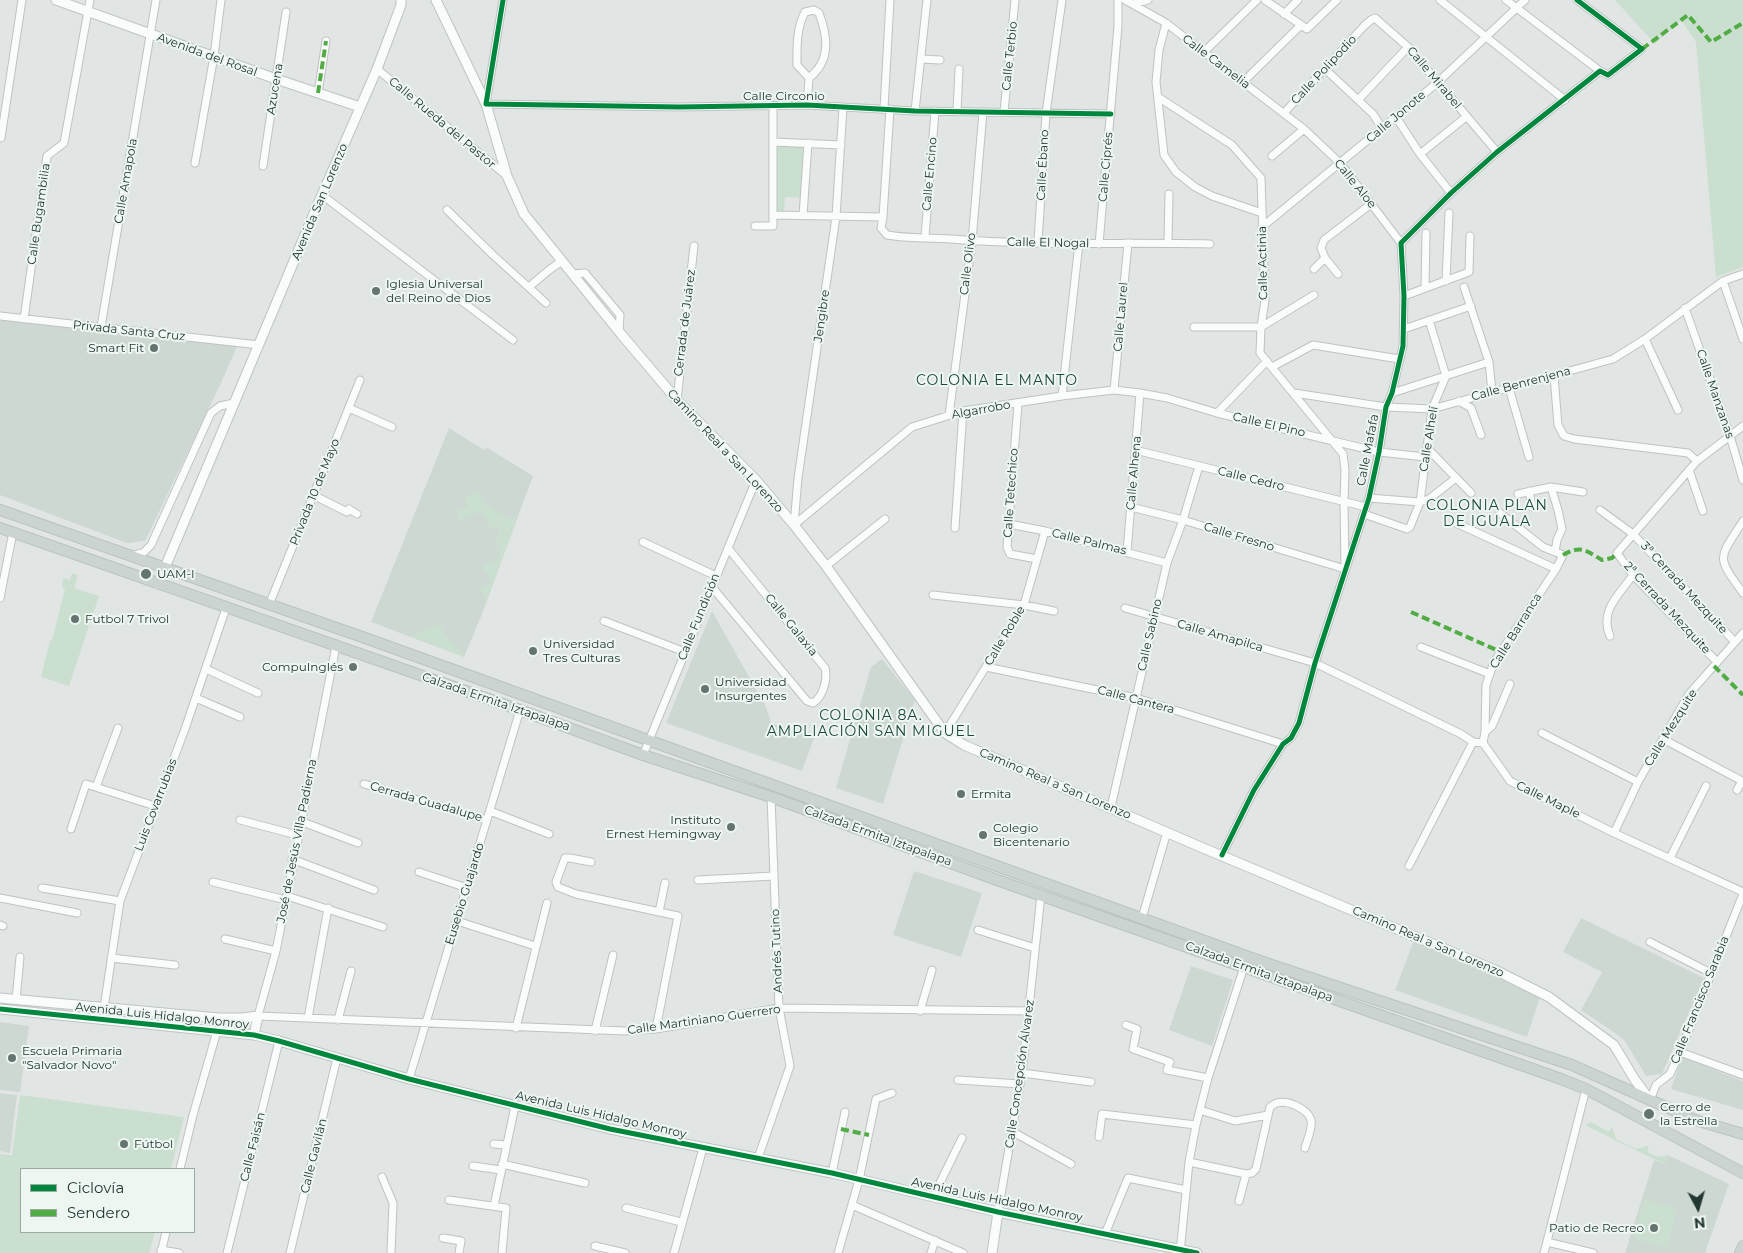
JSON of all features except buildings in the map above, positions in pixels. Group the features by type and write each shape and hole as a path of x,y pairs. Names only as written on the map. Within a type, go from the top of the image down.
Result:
{"main road":[{"name":"Avenida del Rosal","path":"56,0 276,80 360,107"},
{"name":"Camino Real a San Lorenzo","path":"436,0 486,104 508,176 524,214 562,262 575,274 618,331 677,400 756,480 794,525 826,566 945,733 964,745 1495,970 1549,996 1614,1045 1635,1080 1650,1100"},
{"name":"Avenida San Lorenzo","path":"158,584 377,69 401,2"},
{"name":"Calzada Ermita Iztapalapa","path":"0,510 1260,961 1572,1065 1695,1120 1743,1134"},
{"name":"Calzada Ermita Iztapalapa","path":"0,528 643,754 771,797 1586,1089 1743,1173"},
{"name":"Avenida Luis Hidalgo Monroy","path":"0,998 219,1018 258,1016"},
{"name":"Avenida Luis Hidalgo Monroy","path":"0,1010 254,1035 409,1079 610,1129 832,1173 998,1212 1197,1253"},
{"name":"José de Jesús Villa Padierna","path":"254,1035 258,1016"},
{"name":"Calle Concepción Álvarez","path":"992,1253 998,1212"}],"street":[{"path":"1,138 22,0"},
{"name":"Calle Bugambilia","path":"24,319 46,156 64,143 90,0"},
{"name":"Calle Amapola","path":"101,328 156,0"},
{"path":"195,163 214,56 221,0"},
{"path":"486,104 503,0"},
{"path":"773,215 884,217 890,0"},
{"path":"915,111 927,0"},
{"name":"Calle Terbio","path":"1004,112 1015,0"},
{"name":"Calle Ébano","path":"1038,242 1046,113 1062,0"},
{"name":"Calle Ciprés","path":"1100,244 1118,26 1118,0"},
{"name":"Calle Camelia","path":"1125,0 1166,22 1304,129"},
{"path":"1133,4 1148,0"},
{"path":"1204,52 1257,0"},
{"path":"1265,0 1307,29 1337,0"},
{"path":"1284,14 1298,0"},
{"path":"1440,0 1565,100"},
{"path":"1506,0 1600,71 1608,75 1642,49 1577,0"},
{"name":"Calle Jonote","path":"1262,227 1437,83 1525,0"},
{"path":"807,105 809,78 816,72 824,59 827,43 825,28 819,13 814,10 805,12 800,22 797,38 796,66 809,78"},
{"name":"Azucena","path":"263,166 286,12"},
{"name":"Calle Mirabel","path":"1364,26 1376,18 1408,47 1497,152"},
{"path":"1166,22 1159,50 1156,82 1164,155 1176,172 1196,187 1212,196 1262,213"},
{"path":"1243,82 1301,25"},
{"name":"Calle Polipodio","path":"1284,113 1364,26"},
{"path":"318,93 326,41"},
{"path":"1358,100 1408,47"},
{"path":"921,59 940,60"},
{"name":"Calle Rueda del Pastor","path":"377,69 508,176"},
{"path":"956,112 959,69"},
{"path":"1325,69 1372,114 1382,128"},
{"path":"1401,243 1451,193 1497,152 1600,71"},
{"name":"Calle Actinia","path":"1158,97 1232,145 1261,178 1265,300 1260,327 1260,353 1343,454 1345,470 1345,569"},
{"name":"Calle Circonio","path":"486,104 661,107 807,105 915,111 1111,114"},
{"path":"755,226 773,226 773,106"},
{"name":"Jengibre","path":"794,525 798,478 836,217 843,107"},
{"name":"Calle Encino","path":"924,237 936,111"},
{"name":"Calle Olivo","path":"949,416 972,241 983,112"},
{"path":"1396,117 1420,154 1451,193"},
{"path":"1420,154 1466,117"},
{"path":"1272,156 1304,129"},
{"name":"Calle Aloe","path":"1304,129 1340,163 1401,243"},
{"path":"773,142 841,145"},
{"path":"803,216 808,143"},
{"path":"1168,243 1169,194"},
{"path":"322,195 513,340"},
{"path":"1338,274 1325,258 1321,248 1324,240 1371,204"},
{"path":"447,210 493,256 546,303"},
{"path":"1446,281 1449,213"},
{"name":"Calle El Nogal","path":"884,217 881,228 886,235 901,238 924,237 972,241 1100,244 1210,244"},
{"path":"1425,288 1426,234"},
{"path":"1404,296 1469,272 1470,236"},
{"path":"1062,396 1079,243"},
{"name":"Calle Mafafa","path":"1222,855 1254,790 1283,744 1291,738 1298,723 1315,664 1369,498 1386,407 1392,393 1403,346 1404,296 1401,243"},
{"name":"Calle Laurel","path":"1114,390 1128,244"},
{"name":"Cerrada de Juárez","path":"677,400 694,246"},
{"path":"1314,269 1325,258"},
{"path":"528,287 548,270 562,262"},
{"name":"Calle Benrenjena","path":"1294,393 1386,407 1432,409 1613,359 1645,339 1723,281 1743,274"},
{"path":"1723,281 1743,338"},
{"path":"1464,287 1472,306 1489,362 1492,392"},
{"path":"1194,327 1260,327 1314,295"},
{"path":"1404,329 1472,306"},
{"name":"Calle Manzanas","path":"1685,308 1730,436 1743,480"},
{"name":"Privada Santa Cruz","path":"0,316 259,345"},
{"path":"1429,320 1446,376"},
{"path":"1645,339 1678,410"},
{"path":"1272,368 1313,345 1400,359"},
{"path":"1217,413 1267,361"},
{"path":"1392,393 1489,362"},
{"name":"Calle Alhelí","path":"1407,529 1410,527 1420,502 1432,409 1446,376"},
{"path":"1554,376 1558,426 1564,436 1574,439 1688,454 1697,461"},
{"name":"Privada 10 de Mayo","path":"269,605 360,380"},
{"path":"1509,388 1529,457"},
{"name":"Algarrobo","path":"794,525 912,427 963,411 1114,390"},
{"name":"Calle El Pino","path":"1114,390 1167,398 1217,413 1379,452 1426,457"},
{"name":"Calle Alhena","path":"1127,552 1140,393"},
{"path":"1459,401 1471,408 1481,435"},
{"path":"131,556 144,552 151,545 211,413 220,406 234,403"},
{"name":"Calle Tetechico","path":"1018,404 1007,547 1010,554 1037,559"},
{"path":"349,408 392,427"},
{"path":"955,528 963,411"},
{"path":"1633,534 1697,461 1743,426"},
{"path":"1427,448 1471,493"},
{"name":"Calle Cedro","path":"1136,450 1344,502 1407,529"},
{"name":"Calle Sabino","path":"1111,807 1167,563 1183,520 1199,466"},
{"path":"1689,470 1703,511"},
{"path":"1369,498 1420,502 1428,499 1456,478"},
{"name":"Calle Fundición","path":"643,754 756,480"},
{"path":"1500,512 1543,548 1555,552 1557,540 1562,529 1551,486"},
{"path":"1518,494 1551,486 1583,492"},
{"path":"1529,491 1532,507"},
{"path":"314,495 347,512 349,509 357,514"},
{"name":"Calle Fresno","path":"1131,507 1183,520 1345,569"},
{"name":"3ª Cerrada Mezquite","path":"1600,510 1633,534 1735,642"},
{"path":"826,566 885,519"},
{"path":"1743,521 1724,551 1722,562 1743,593"},
{"path":"1456,522 1556,569"},
{"name":"Calle Palmas","path":"1009,524 1045,531 1167,563"},
{"name":"Calle Roble","path":"945,733 1024,605 1045,531"},
{"path":"0,598 13,532"},
{"name":"2ª Cerrada Mezquite","path":"1633,534 1617,553 1632,575 1717,662"},
{"path":"642,542 716,576"},
{"name":"Calle Galaxia","path":"712,587 808,701 812,703 817,700 825,684 827,674 825,668 728,548"},
{"name":"Calle Barranca","path":"1483,743 1486,686 1494,662 1556,569 1563,555 1555,552"},
{"path":"1610,636 1606,618 1610,608 1632,575"},
{"path":"933,595 1024,605 1054,611"},
{"name":"Luis Covarrubias","path":"104,1008 120,901 196,698 226,608"},
{"name":"Calle Amapilca","path":"1125,608 1315,664"},
{"path":"604,621 685,652"},
{"name":"Calle Mezquite","path":"1614,833 1638,782 1689,694 1743,633"},
{"name":"José de Jesús Villa Padierna","path":"258,1016 276,950 292,859 336,646"},
{"path":"1421,648 1490,674"},
{"path":"1315,664 1461,734 1473,742 1483,743"},
{"name":"Calle Cantera","path":"986,667 1136,698 1283,744"},
{"path":"206,669 258,693"},
{"path":"1485,732 1492,726 1510,684"},
{"path":"196,698 240,717"},
{"name":"Eusebio Guajardo","path":"409,1079 520,710"},
{"path":"96,787 118,728"},
{"path":"1542,733 1638,782"},
{"path":"1663,739 1742,781 1737,790"},
{"path":"1409,866 1473,742"},
{"name":"Calle Maple","path":"1483,743 1510,781 1614,833 1743,893"},
{"path":"71,829 86,784 155,806"},
{"name":"Cerrada Guadalupe","path":"364,784 488,820"},
{"path":"1670,858 1706,786"},
{"name":"Andrés Tutino","path":"758,1158 790,1066 778,1008 771,797"},
{"path":"490,811 549,834"},
{"path":"240,820 297,835"},
{"path":"300,821 358,843"},
{"path":"1142,918 1167,832"},
{"path":"591,862 565,858 556,882 558,887 576,894 678,916 656,1029"},
{"path":"292,859 374,890"},
{"path":"419,872 467,888"},
{"path":"698,880 774,876"},
{"path":"213,882 328,908 383,926"},
{"path":"659,912 666,883"},
{"path":"42,888 120,901"},
{"name":"Calle Francisco Sarabia","path":"1650,1100 1656,1086 1670,1074 1680,1052 1743,893"},
{"name":"Calle Concepción Álvarez","path":"998,1212 1022,1073 1041,895"},
{"path":"0,898 77,913"},
{"path":"516,1028 547,903"},
{"path":"308,1018 328,908"},
{"path":"457,921 535,946"},
{"path":"978,930 1035,948"},
{"path":"226,939 276,950"},
{"path":"1650,942 1711,973"},
{"path":"595,1031 613,956"},
{"path":"16,1000 20,958"},
{"path":"111,958 175,965"},
{"path":"1181,1251 1189,1162 1196,1125 1208,1078 1244,967"},
{"path":"920,1011 932,970"},
{"path":"338,1020 351,971"},
{"name":"Calle Martiniano Guerrero","path":"258,1016 625,1031 656,1029 778,1008 1029,1011"},
{"path":"1126,1025 1137,1029 1133,1050 1170,1062 1168,1070 1208,1078"},
{"path":"180,1168 216,1031"},
{"name":"Calle Faisán","path":"227,1253 279,1041"},
{"path":"1680,1052 1743,1076"},
{"name":"Calle Gavilán","path":"290,1253 337,1058"},
{"path":"1022,1073 1091,1082"},
{"path":"958,1080 1020,1084"},
{"path":"1544,1253 1586,1089"},
{"path":"838,1253 859,1180 876,1099 892,1093"},
{"path":"1189,1162 1246,1174 1252,1173 1256,1170 1270,1107 1276,1103 1286,1103 1309,1114 1312,1122 1305,1148"},
{"path":"494,1206 515,1106"},
{"path":"1200,1110 1234,1121 1268,1115"},
{"path":"832,1173 845,1112"},
{"path":"1099,1137 1102,1114 1196,1125"},
{"path":"1013,1132 1071,1164"},
{"path":"933,1197 962,1138"},
{"path":"494,1144 506,1145"},
{"path":"674,1253 681,1222 703,1148"},
{"path":"473,1166 502,1167 586,1183"},
{"path":"1239,1201 1246,1174"},
{"path":"382,1176 393,1202 391,1253"},
{"path":"1105,1234 1128,1178 1186,1190"},
{"path":"449,1200 506,1208 502,1253"},
{"path":"852,1205 963,1253"},
{"path":"626,1208 681,1222"},
{"path":"166,1233 161,1251 178,1253"},
{"path":"443,1238 461,1241 459,1253"},
{"path":"931,1253 935,1240"},
{"path":"1547,1242 1593,1253"},
{"path":"595,1246 625,1253"}],"shaded area":[{"path":"0,319 238,344 145,541 127,543 0,495"},
{"path":"449,428 484,450 486,447 533,476 482,614 464,657 371,622"},
{"path":"712,611 766,707 771,723 814,738 802,771 666,723"},
{"path":"882,659 915,700 883,804 836,788 871,667"},
{"path":"914,871 982,893 961,957 893,935"},
{"path":"1581,918 1704,978 1662,1074 1646,1076 1625,1041 1581,1010 1602,972 1563,952"},
{"path":"1414,940 1540,997 1527,1037 1395,990"},
{"path":"1191,966 1233,980 1212,1046 1169,1030"},
{"name":"Escuela Primaria \"Salvador Novo\"","path":"0,1022 29,1026 20,1092 0,1090"},
{"path":"1682,1057 1743,1081 1743,1110 1671,1089"},
{"path":"0,1093 17,1095 10,1153 0,1151"},
{"path":"1668,1155 1729,1184 1705,1253 1625,1253 1654,1160 1664,1164"}],"green space":[{"path":"1615,0 1743,0 1743,267 1716,277 1696,42 1681,20 1655,44"},
{"path":"773,142 808,143 804,198 785,197 784,215 773,215"},
{"path":"477,491 485,504 510,519 517,518 486,602 480,588 491,583 487,571 485,572 482,566 500,558 501,554 494,538 500,535 497,526 490,529 483,513 479,512 460,521 456,512 468,506 464,497"},
{"name":"Futbol 7 Trivol","path":"72,573 78,575 74,588 99,596 69,686 41,677 65,589 62,587 63,578 70,580"},
{"path":"440,624 445,634 464,657 410,635"},
{"path":"20,1095 184,1117 171,1168 20,1168 20,1233 155,1233 149,1253 0,1253 0,1154 12,1155"},
{"path":"1591,1122 1609,1132 1612,1127 1616,1139 1636,1149 1647,1146 1649,1147 1647,1152 1658,1157 1668,1155 1664,1164 1585,1125"},
{"name":"Patio de Recreo","path":"1644,1199 1678,1208 1667,1248 1633,1238"}],"marked path":[{"path":"1642,49 1688,15 1711,42 1743,23"},
{"path":"318,93 326,41"},
{"path":"1563,555 1574,550 1583,550 1602,560 1612,558 1617,553"},
{"path":"1411,612 1501,652"},
{"path":"1714,666 1743,695"},
{"path":"841,1129 869,1135"}],"cycle path":[{"path":"503,0 486,104 679,107 807,105 915,111 1111,114"},
{"path":"1222,855 1254,790 1283,744 1291,738 1299,723 1315,663 1369,498 1386,407 1392,393 1403,346 1404,296 1401,243 1451,193 1497,152 1600,71 1608,75 1642,49 1577,0"},
{"path":"0,1009 254,1035 409,1079 610,1129 832,1173 998,1212 1197,1253"}],"place":[{"name":"Iglesia Universal del Reino de Dios","path":"376,291"},
{"name":"Smart Fit","path":"154,348"},
{"name":"UAM-I","path":"146,574"},
{"name":"Futbol 7 Trivol","path":"75,619"},
{"name":"Universidad Tres Culturas","path":"533,651"},
{"name":"CompuInglés","path":"353,667"},
{"name":"Universidad Insurgentes","path":"705,689"},
{"name":"Ermita","path":"961,794"},
{"name":"Instituto Ernest Hemingway","path":"731,827"},
{"name":"Colegio Bicentenario","path":"983,835"},
{"name":"Escuela Primaria \"Salvador Novo\"","path":"12,1058"},
{"name":"Cerro de la Estrella","path":"1649,1114"},
{"name":"Fútbol","path":"124,1144"},
{"name":"Patio de Recreo","path":"1654,1228"}],"district":[{"name":"COLONIA EL MANTO","path":"997,381"},
{"name":"COLONIA PLAN DE IGUALA","path":"1487,514"},
{"name":"COLONIA 8A. AMPLIACIÓN SAN MIGUEL","path":"871,724"}]}
